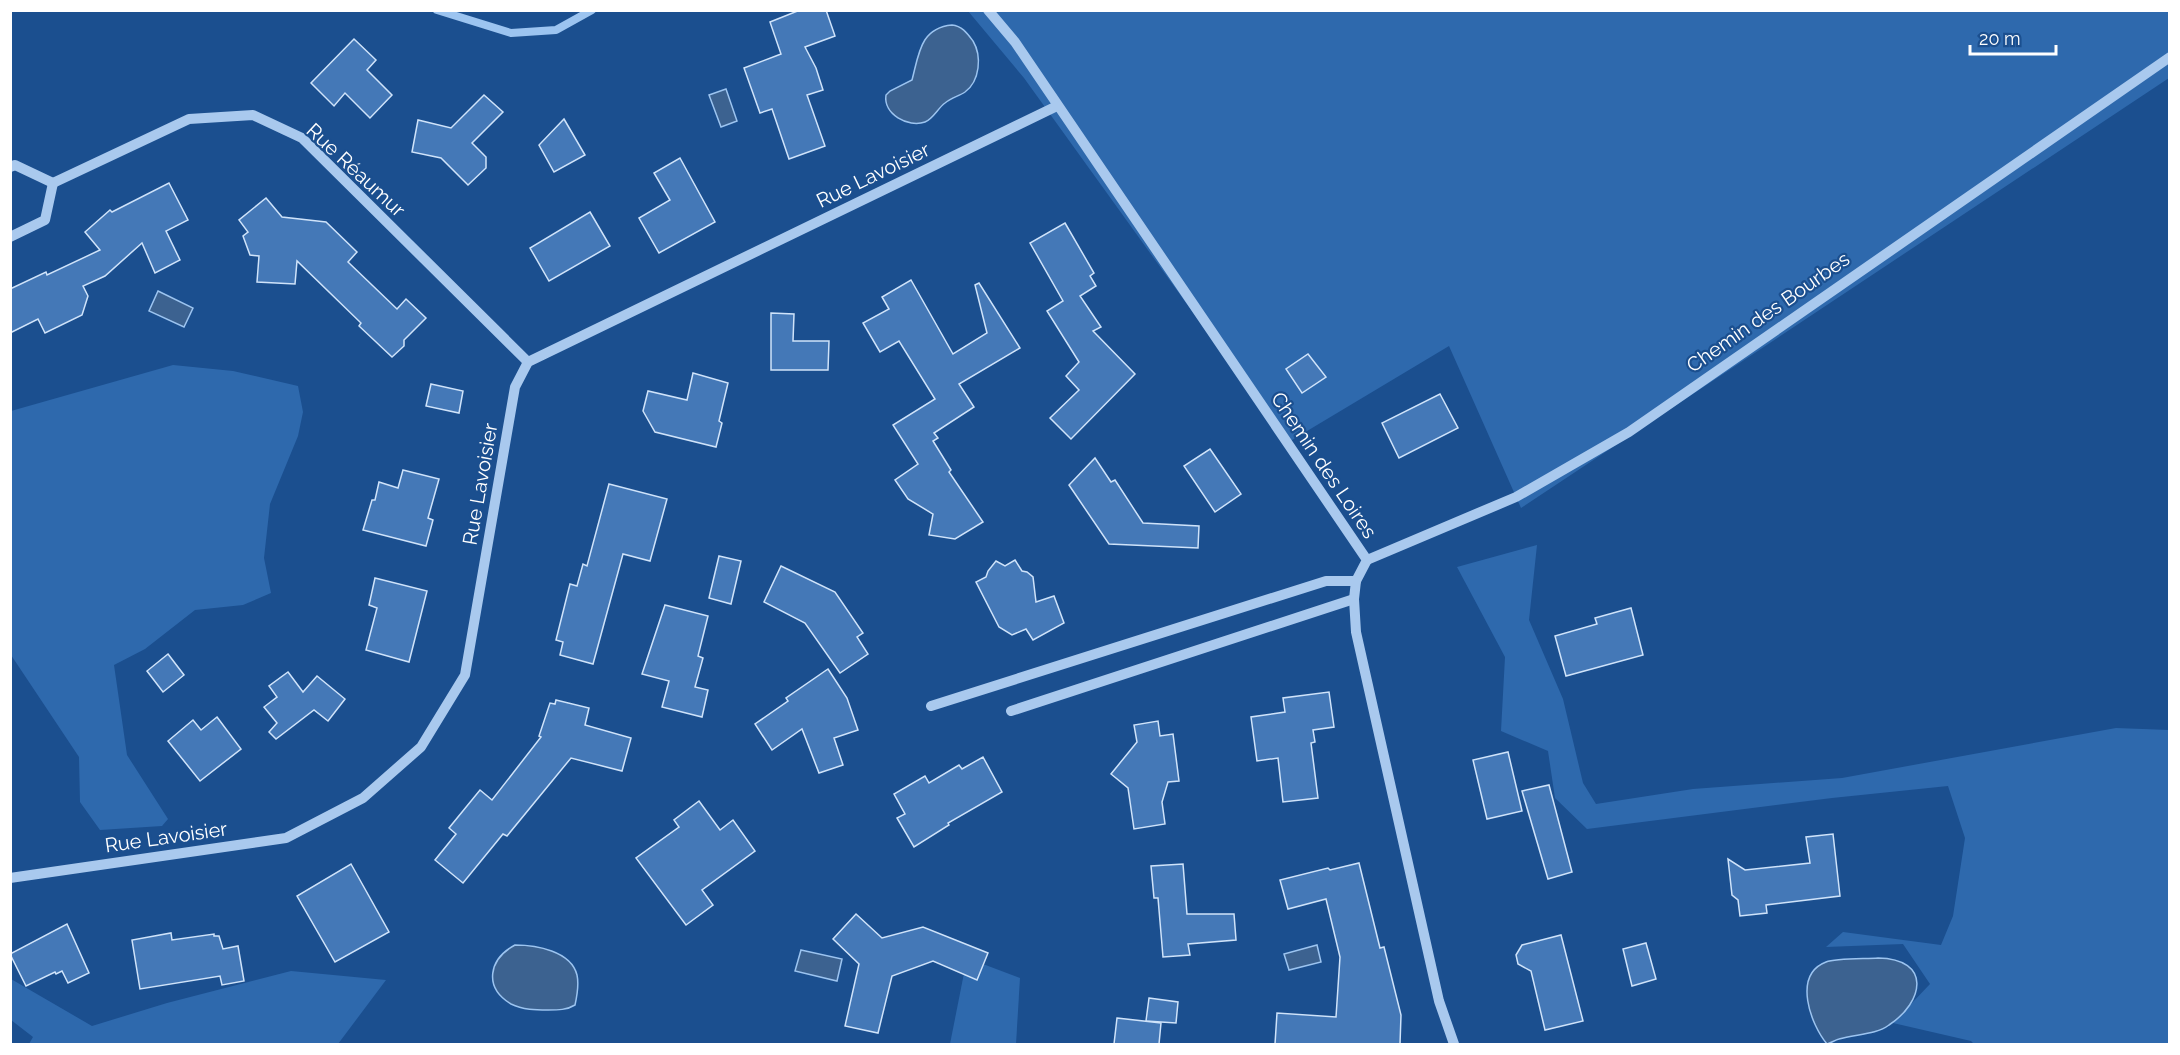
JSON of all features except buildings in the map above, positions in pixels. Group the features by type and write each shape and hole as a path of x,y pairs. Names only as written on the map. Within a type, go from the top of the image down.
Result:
{"street":[{"name":"Chemin des Loires","path":"988,10 1015,42 1367,560 1356,581 1354,599 1356,632 1439,1001 1454,1044"},
{"name":"Chemin des Bourbes","path":"1367,560 1516,497 1629,432 2169,57"},
{"name":"Rue Lavoisier","path":"10,878 286,837 363,798 421,747 465,675 515,387 528,362 1057,106"},
{"name":"Rue Réaumur","path":"54,183 189,119 253,115 302,138 528,362"},
{"path":"10,167 15,165 54,183 45,220 10,237"},
{"path":"930,706 1326,581 1356,581"},
{"path":"1011,711 1354,599"}],"shaded area":[{"path":"968,11 2169,11 2169,78 1521,508 1449,346 1287,443 1024,78"},
{"path":"952,25 964,30 976,47 978,68 974,82 965,92 945,103 925,122 911,123 898,118 888,108 886,95 912,80 919,52 927,37 941,27"},
{"path":"726,89 737,121 721,127 709,95"},
{"path":"158,291 193,308 184,327 149,311"},
{"path":"173,365 233,371 298,386 303,412 298,436 270,504 264,558 271,593 243,605 195,610 145,649 114,665 127,755 168,819 162,826 100,830 80,802 79,757 11,655 11,411"},
{"path":"1537,545 1529,620 1563,699 1583,783 1596,804 1693,789 1842,778 2116,728 2169,730 2169,1044 1974,1044 1971,1041 1893,1023 1930,984 1903,944 1826,947 1843,932 1941,945 1953,916 1965,838 1948,786 1832,798 1587,829 1555,798 1548,751 1501,731 1505,657 1457,567"},
{"path":"515,945 542,948 568,960 578,979 575,1005 559,1010 529,1009 511,1004 502,997 493,982 495,965 506,951"},
{"path":"1317,945 1321,962 1289,970 1284,954"},
{"path":"801,950 842,959 837,981 795,971"},
{"path":"967,958 1020,978 1016,1044 950,1044"},
{"path":"1878,958 1895,960 1907,966 1914,974 1917,983 1910,1005 1901,1016 1884,1028 1827,1044 1815,1025 1811,1013 1807,989 1810,978 1816,968 1826,962"},
{"path":"291,971 386,980 338,1044 29,1044 33,1037 11,1020 11,979 92,1026 167,1003"}],"waterway":[{"path":"437,10 511,33 556,30 592,10"}]}
